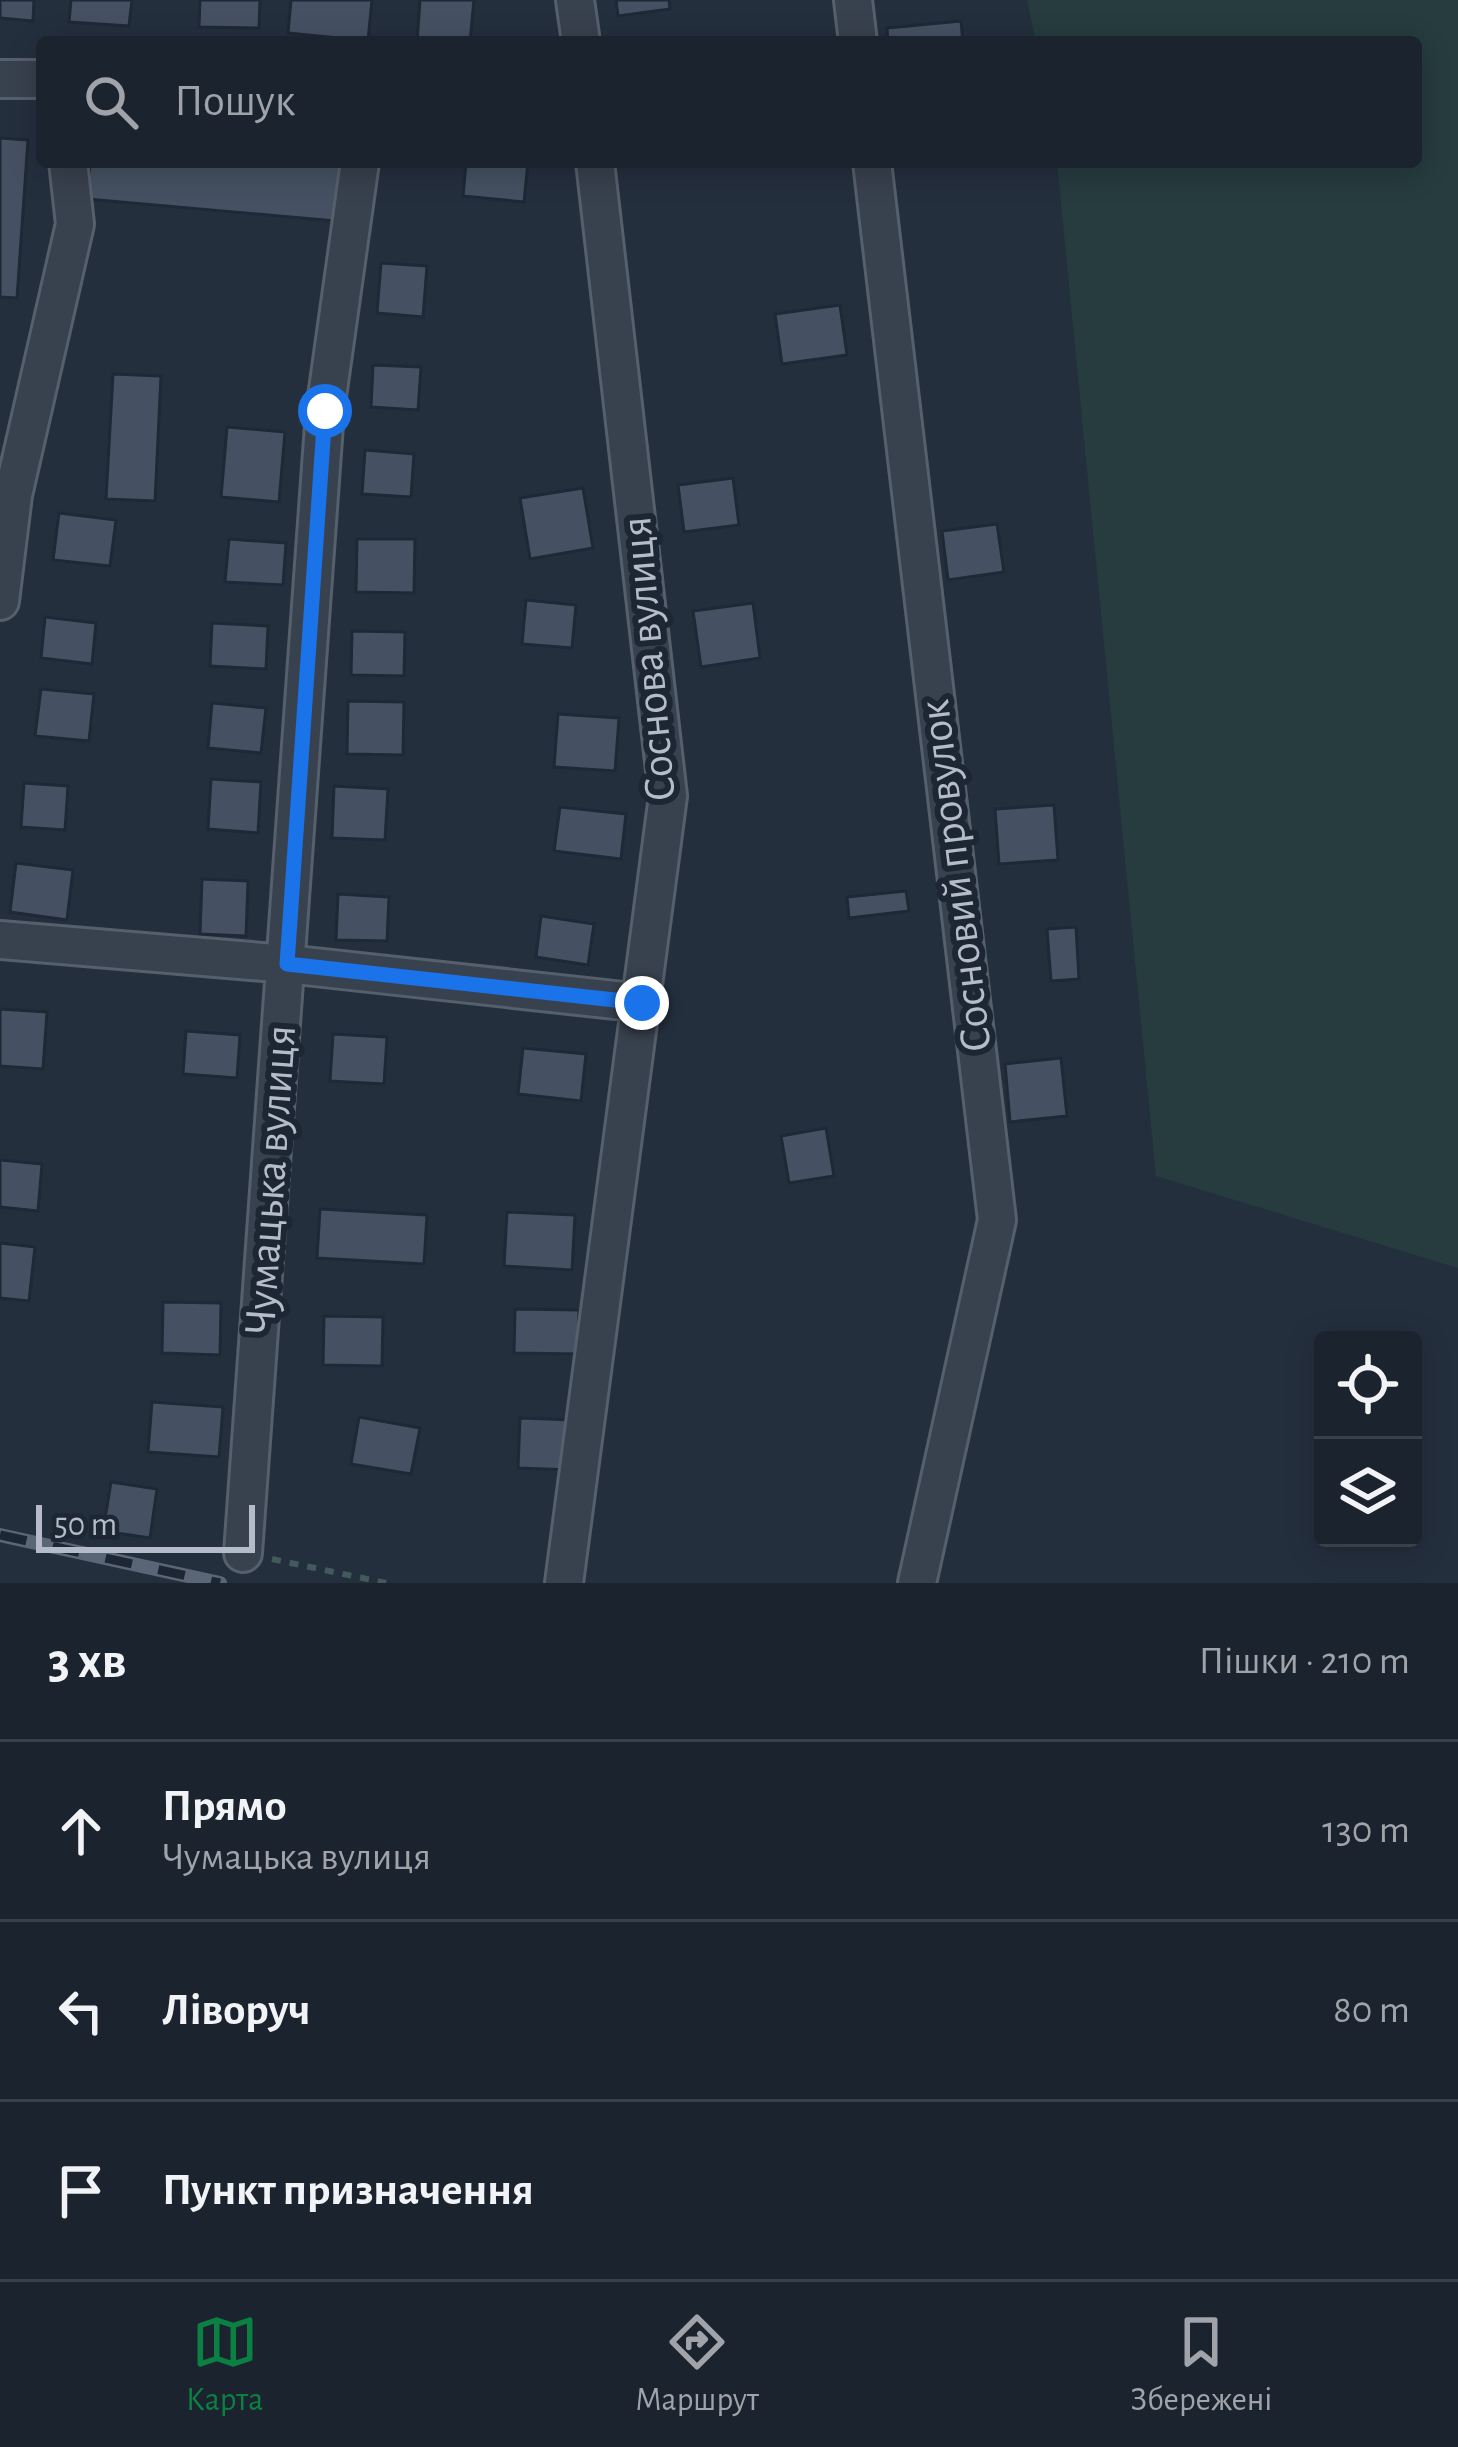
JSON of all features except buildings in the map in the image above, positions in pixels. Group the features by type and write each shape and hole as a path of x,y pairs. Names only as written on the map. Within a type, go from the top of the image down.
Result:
{"street":[{"path":"575,0 580,36"},
{"path":"853,0 857,36"},
{"path":"0,79 36,79"},
{"path":"0,601 13,495 75,224 69,168"},
{"name":"Чумацька вулиця","path":"243,1553 325,411 359,168"},
{"name":"Соснова вулиця","path":"564,1583 668,796 596,168"},
{"name":"Сосновий провулок","path":"873,168 997,1220 917,1583"},
{"path":"0,940 287,964 642,1003"}],"path":[{"path":"243,1553 386,1583"}],"green space":[{"path":"1027,0 1458,0 1458,1268 1156,1176 1058,168 1422,168 1422,36 1035,36"}],"railway":[{"path":"0,1535 220,1583"}],"route":[{"path":"325,411 287,964 642,1003"}]}
